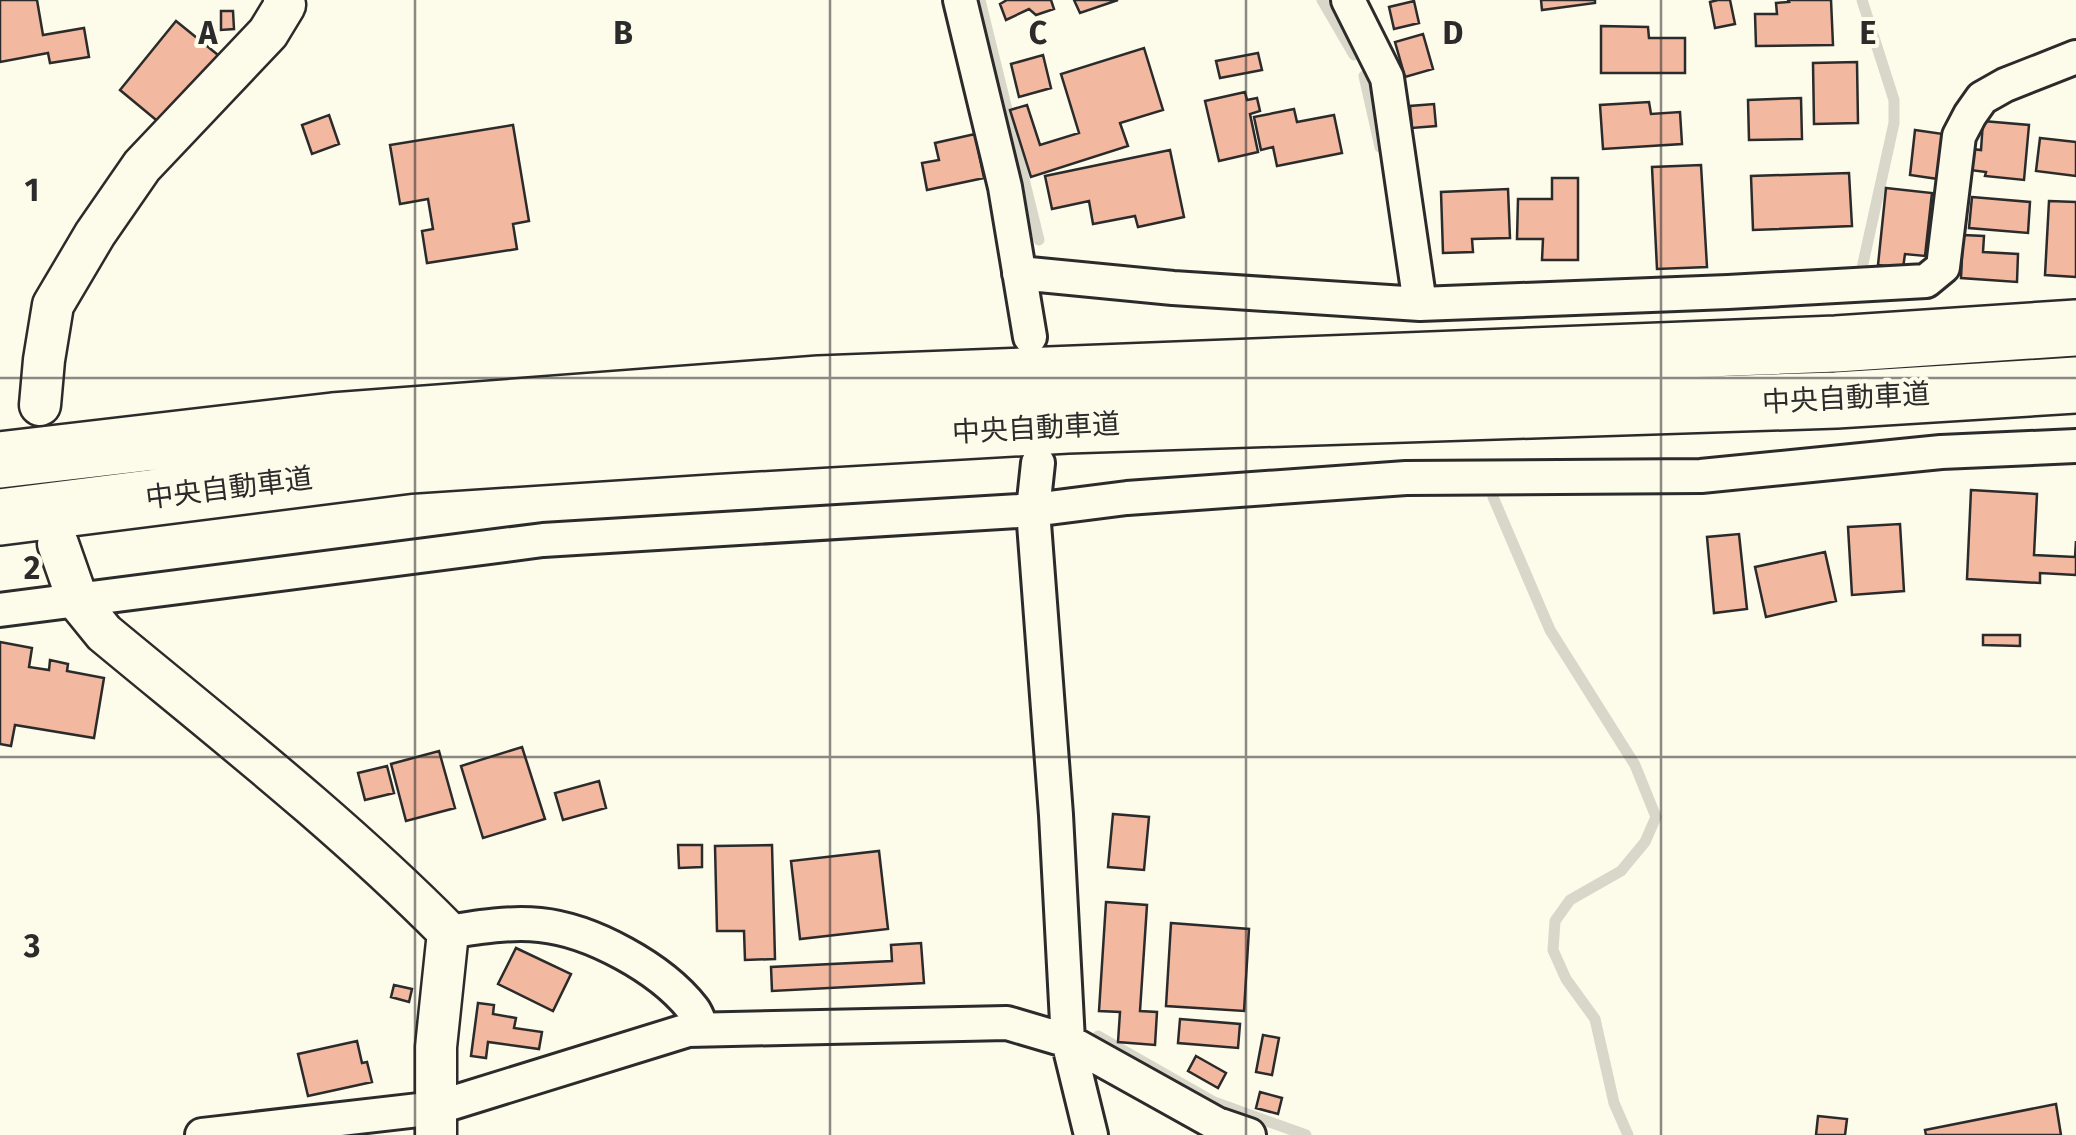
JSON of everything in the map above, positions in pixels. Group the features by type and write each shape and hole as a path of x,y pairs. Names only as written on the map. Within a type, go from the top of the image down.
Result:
{"highway":[{"name":"中央自動車道","path":"0,460 333,421 819,384 1836,344 2076,328"},
{"name":"中央自動車道","path":"0,517 410,465 716,444 1068,425 1836,400 2076,385"}],"street":[{"path":"40,406 53,305 87,248 142,166 268,34 285,5 284,0"},
{"path":"960,0 1005,186 1030,337"},
{"path":"1348,0 1387,78 1420,304"},
{"path":"1019,273 1173,288 1420,304 1926,282 1943,266 1959,136 1970,115 1982,98 2076,57"},
{"path":"0,610 543,540 1033,510 1127,498 1406,478 1701,476 1941,452 2076,446"},
{"path":"1038,463 1033,510 1068,1041 1091,1135"},
{"path":"58,544 78,601 104,633 319,811 448,932"},
{"path":"448,932 496,924 570,929 610,946 656,974 694,1010 702,1030"},
{"path":"436,1122 436,1047 448,932"},
{"path":"202,1135 436,1122 688,1030 1006,1023 1068,1041 1218,1124 1249,1135"}],"building":[{"path":"0,0 37,0 43,35 84,28 89,57 50,63 48,53 0,62"},
{"path":"1007,0 1051,0 1054,9 1036,15 1029,9 1006,20 1000,4"},
{"path":"1074,0 1118,0 1080,13"},
{"path":"1541,0 1595,0 1595,3 1542,10"},
{"path":"1730,0 1735,24 1715,28 1710,2"},
{"path":"1831,0 1833,45 1756,46 1755,14 1777,14 1776,3"},
{"path":"1414,1 1419,23 1394,29 1389,7"},
{"path":"221,11 233,11 234,29 221,30"},
{"path":"176,21 218,55 161,124 120,90"},
{"path":"1601,26 1648,27 1649,38 1685,38 1685,73 1601,73"},
{"path":"1423,34 1433,69 1405,77 1395,42"},
{"path":"1144,48 1163,110 1120,123 1128,146 1031,177 1010,110 1027,105 1040,145 1079,133 1061,74"},
{"path":"1258,53 1262,70 1220,78 1216,61"},
{"path":"1043,55 1051,88 1019,97 1011,64"},
{"path":"1857,62 1858,123 1814,124 1813,63"},
{"path":"1245,92 1247,100 1257,98 1260,111 1250,114 1258,152 1219,161 1205,101"},
{"path":"1801,98 1802,139 1749,140 1748,100"},
{"path":"1649,102 1651,114 1680,112 1682,144 1603,149 1600,105"},
{"path":"1434,104 1436,126 1412,128 1410,106"},
{"path":"1294,109 1297,122 1334,115 1342,153 1277,166 1273,147 1261,150 1254,117"},
{"path":"329,115 339,144 312,154 302,125"},
{"path":"1983,121 2029,125 2024,180 1985,176 1986,172 1970,170 1972,149 1981,150"},
{"path":"513,125 529,221 513,224 517,249 427,263 422,231 433,229 428,199 400,204 390,145"},
{"path":"1915,130 1943,134 1938,179 1910,175"},
{"path":"975,134 984,178 927,190 922,163 939,160 935,143"},
{"path":"2040,138 2076,142 2076,176 2036,171"},
{"path":"1170,150 1184,217 1138,227 1135,216 1093,224 1089,201 1052,209 1045,176"},
{"path":"1701,165 1707,267 1657,269 1652,167"},
{"path":"1849,173 1852,226 1753,230 1751,176"},
{"path":"1552,178 1578,178 1578,260 1542,260 1543,239 1517,239 1518,199 1552,199"},
{"path":"1886,188 1932,193 1925,256 1905,254 1903,268 1878,265"},
{"path":"1508,189 1510,238 1472,239 1473,252 1443,253 1441,192"},
{"path":"1972,197 2030,202 2028,233 1969,228"},
{"path":"2049,201 2076,202 2076,277 2045,275"},
{"path":"1963,235 1984,236 1983,252 2018,254 2017,282 1961,278"},
{"path":"1971,490 2037,494 2034,555 2075,557 2076,541 2076,575 2040,573 2040,583 1967,579"},
{"path":"1900,524 1904,591 1852,595 1848,527"},
{"path":"1739,534 1747,609 1714,613 1707,537"},
{"path":"1825,552 1836,601 1766,617 1755,567"},
{"path":"1983,635 2020,635 2020,646 1983,645"},
{"path":"0,642 32,648 29,667 49,670 50,660 68,664 67,671 104,678 94,738 15,725 11,746 0,744"},
{"path":"522,747 545,819 483,838 461,766"},
{"path":"439,751 455,808 406,821 391,764"},
{"path":"387,766 394,793 365,800 358,773"},
{"path":"599,781 606,808 563,820 555,793"},
{"path":"1113,814 1149,817 1144,870 1108,867"},
{"path":"678,845 702,845 702,867 679,868"},
{"path":"772,845 775,959 745,960 744,931 717,931 715,846"},
{"path":"879,851 888,929 800,939 791,861"},
{"path":"1106,902 1147,905 1140,1011 1157,1012 1155,1045 1118,1042 1120,1012 1099,1011"},
{"path":"1171,923 1249,929 1244,1011 1166,1006"},
{"path":"921,943 924,983 772,991 771,967 892,961 891,945"},
{"path":"516,948 571,974 553,1011 498,984"},
{"path":"394,985 412,989 409,1002 391,997"},
{"path":"478,1003 494,1005 493,1014 516,1018 514,1028 542,1032 539,1049 488,1042 486,1058 471,1056"},
{"path":"1180,1019 1240,1024 1238,1048 1178,1043"},
{"path":"1263,1035 1279,1038 1272,1075 1256,1072"},
{"path":"357,1041 372,1082 308,1096 298,1054"},
{"path":"1196,1056 1226,1073 1218,1088 1188,1071"},
{"path":"1260,1092 1282,1098 1278,1114 1256,1108"},
{"path":"2056,1104 2061,1135 1926,1135 1925,1130"},
{"path":"1818,1116 1847,1119 1845,1135 1816,1135"}],"waterway":[{"path":"980,0 1039,240"},
{"path":"1322,0 1354,55"},
{"path":"1862,0 1894,100 1894,123 1862,268"},
{"path":"1364,76 1380,147"},
{"path":"1493,497 1550,630 1635,765 1656,817 1645,842 1621,871 1570,900 1555,921 1553,950 1566,979 1595,1019 1614,1103 1628,1135"},
{"path":"1098,1036 1214,1102 1306,1135"}]}
